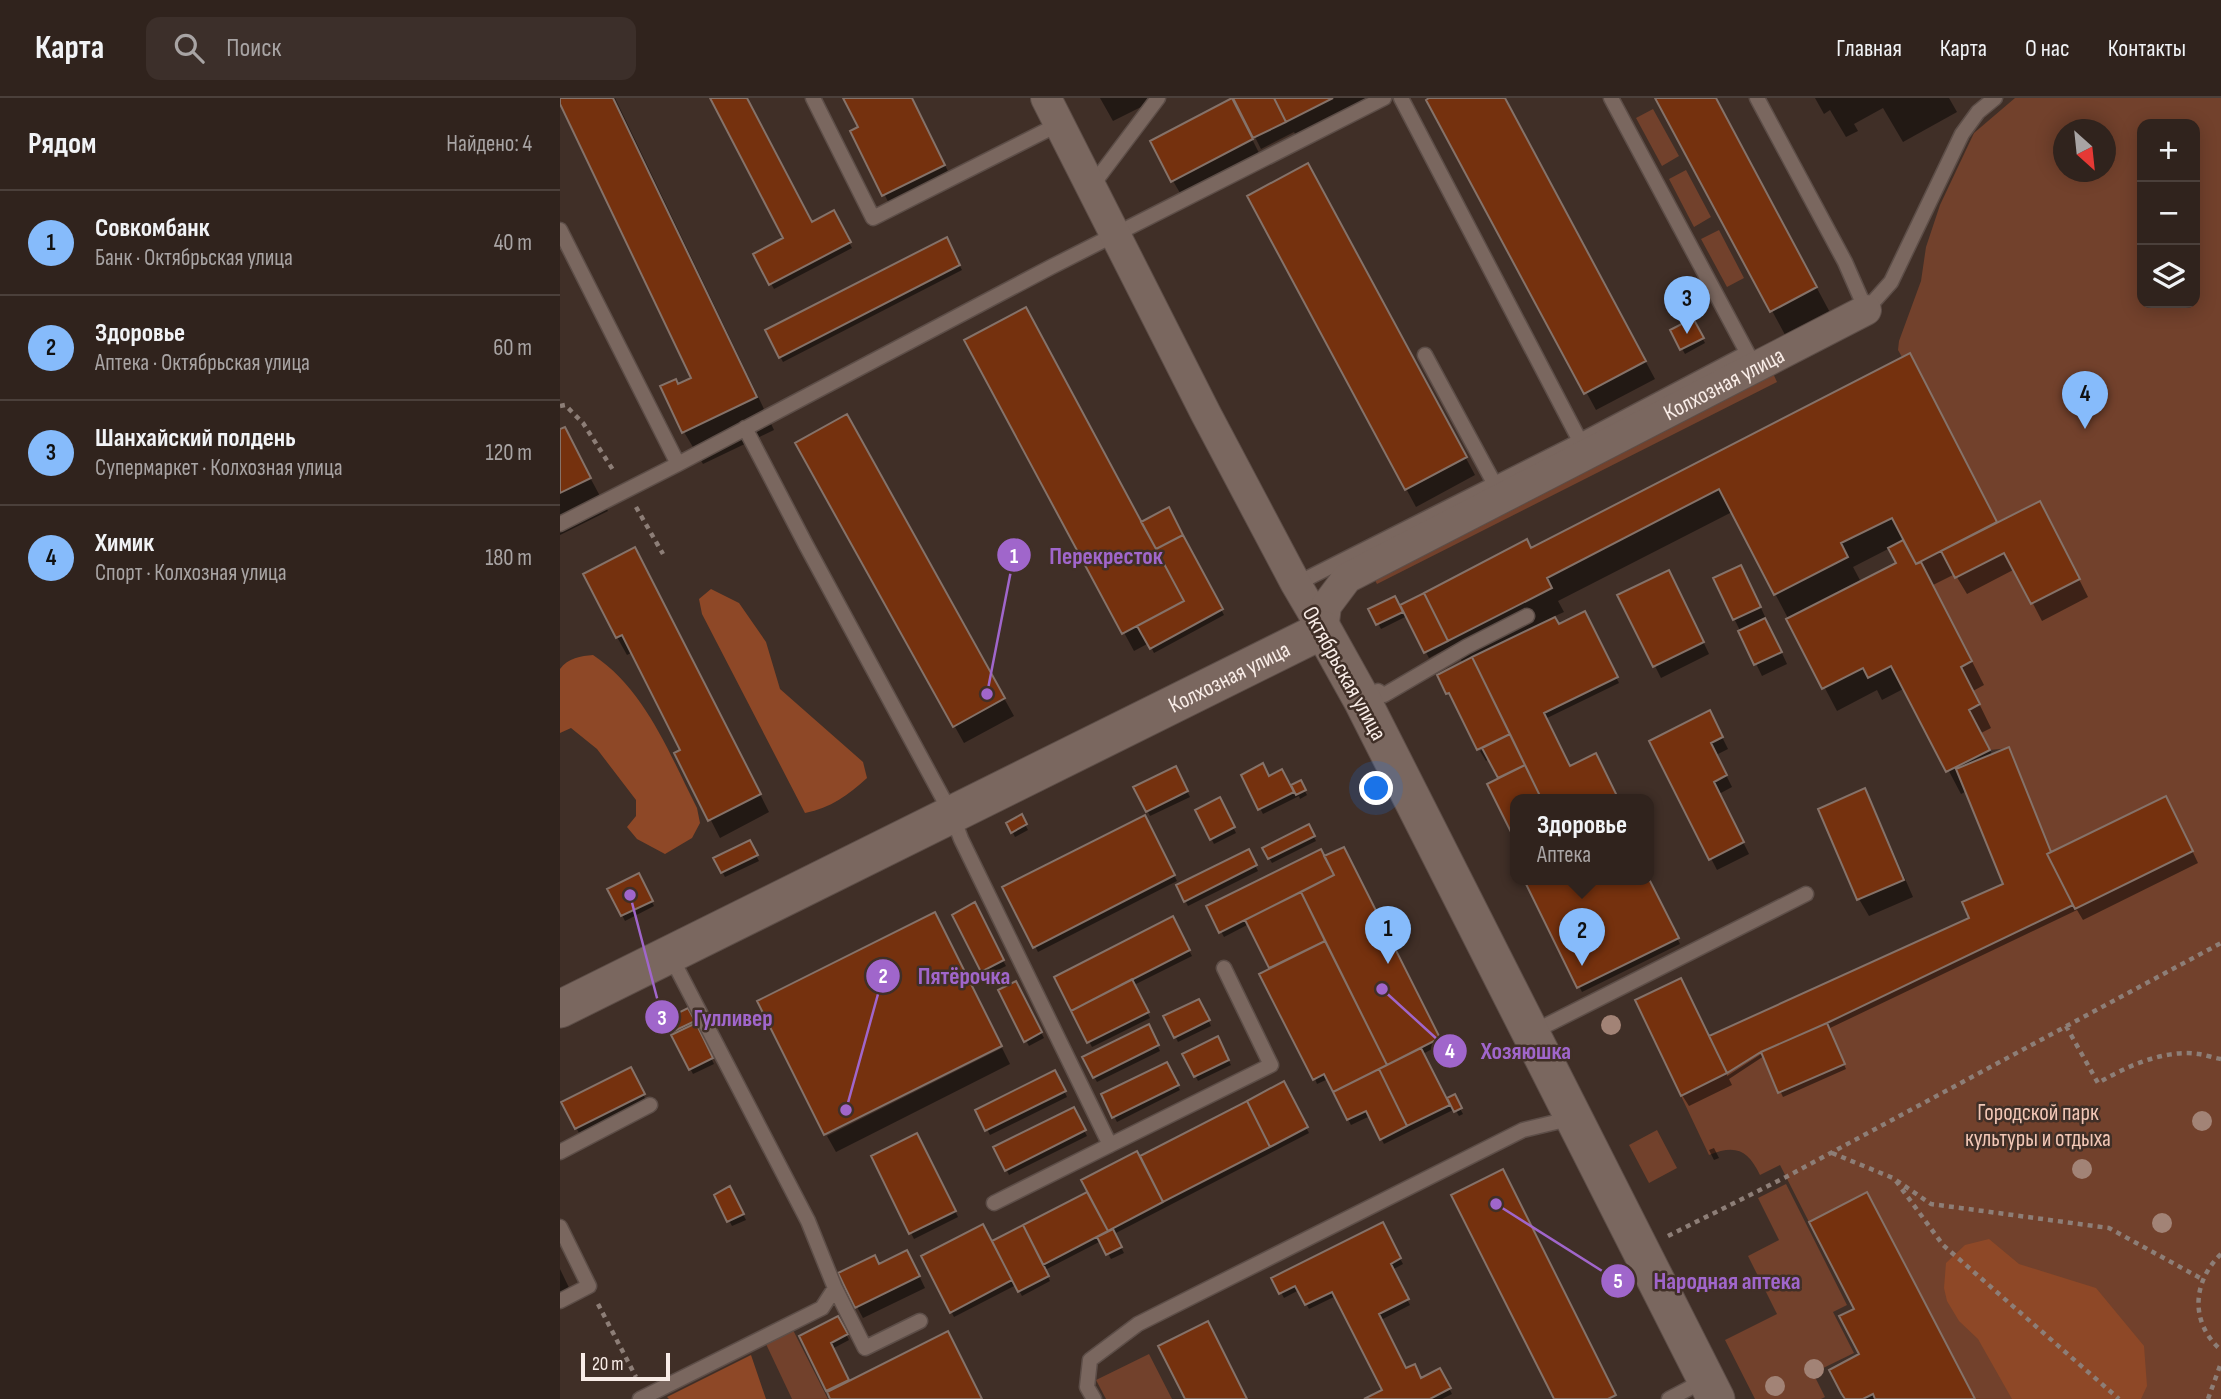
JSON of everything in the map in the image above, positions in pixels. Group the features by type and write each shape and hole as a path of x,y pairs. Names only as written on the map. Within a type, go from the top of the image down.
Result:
{"street":[{"name":"Октябрьская улица","path":"1052,111 1296,584 1362,700 1711,1389"},
{"name":"Колхозная улица","path":"560,1009 1323,630 1326,606 1347,578 1751,361 1866,310"}],"lane":[{"path":"813,98 873,218 1052,111"},
{"path":"1091,187 1158,98"},
{"path":"560,524 1384,98"},
{"path":"1401,98 1580,441"},
{"path":"1296,584 1494,483 1751,361 1611,98"},
{"path":"1757,98 1845,262 1866,310 1891,282 1962,134 1978,112 1995,98"},
{"path":"560,230 678,464"},
{"path":"1426,355 1494,483"},
{"path":"745,428 952,814 1110,1145"},
{"path":"1362,700 1378,691 1384,695 1466,647 1527,616"},
{"path":"1530,1034 1807,894"},
{"path":"670,955 808,1222 835,1288 865,1348 920,1321"},
{"path":"994,1203 1271,1065 1224,968"},
{"path":"560,1152 650,1105"},
{"path":"1094,1399 1087,1387 1090,1360 1138,1324 1523,1130 1573,1118"},
{"path":"560,1227 589,1286 560,1301"},
{"path":"643,1398 822,1307 835,1288"},
{"path":"1669,1399 1711,1389"}],"path":[{"path":"560,405 565,405 583,423 663,554"},
{"path":"1664,1238 1831,1153 2221,943"},
{"path":"2066,1026 2098,1083 2113,1074 2161,1056 2198,1053 2221,1059"},
{"path":"1831,1153 1893,1178 1931,1205 2109,1228 2202,1279"},
{"path":"1893,1178 1943,1245 2119,1399"},
{"path":"2221,1254 2211,1263 2202,1279 2198,1295 2198,1312 2204,1329 2213,1344 2221,1350"},
{"path":"589,1286 643,1398"},
{"path":"2208,1399 2221,1363"}],"green space":[{"name":"Городской парк культуры и отдыха","path":"2015,98 2221,98 2221,1399 1975,1399 1867,1192 1809,1222 1780,1165 1760,1175 1751,1160 1740,1152 1727,1150 1709,1155 1681,1096 1761,1052 2073,905 2075,909 2193,851 2166,796 2051,852 2009,748 1990,750 1969,710 1980,704 1961,667 1972,661 1921,562 1941,551 1955,578 2004,553 2031,604 2080,579 2040,501 1997,522 1910,353 1902,357 1898,350 1921,281 1926,247 1940,205 1974,133"},
{"path":"1653,109 1679,156 1662,166 1636,118"},
{"path":"1686,170 1711,217 1694,227 1669,179"},
{"path":"1719,230 1744,278 1727,287 1701,239"},
{"path":"1771,369 1777,382 1377,584 1372,574"},
{"path":"1657,1130 1677,1168 1649,1183 1629,1145"},
{"path":"1786,1184 1847,1305 1833,1312 1854,1353 1813,1373 1825,1397 1821,1399 1755,1399 1725,1340 1777,1314 1748,1256 1779,1240 1758,1198"},
{"path":"793,1330 828,1399 792,1399 766,1344"},
{"path":"1149,1354 1172,1399 1106,1399 1096,1380"}],"shaded area":[{"path":"711,589 739,603 766,642 780,689 863,762 867,778 839,800 805,813 702,614 699,599"},
{"path":"593,655 611,669 642,704 697,808 700,823 692,838 665,854 637,839 627,827 636,816 636,800 597,749 571,728 560,733 560,669 571,660"},
{"path":"1989,1239 2019,1264 2096,1288 2144,1346 2147,1386 2141,1399 2012,1399 1978,1339 1959,1321 1947,1301 1944,1288 1946,1263 1965,1245"},
{"path":"751,1355 766,1399 667,1397"}],"building":[{"path":"560,98 613,98 757,397 682,433 660,386 676,379 678,384 691,378 560,104"},
{"path":"710,98 747,98 812,222 834,210 851,242 769,285 753,254 783,238"},
{"path":"843,98 912,98 945,165 882,196 850,131 858,127"},
{"path":"1232,98 1253,139 1171,182 1150,141"},
{"path":"1233,98 1274,98 1286,122 1253,138"},
{"path":"1274,98 1333,98 1286,122"},
{"path":"1505,98 1646,361 1584,394 1426,100"},
{"path":"1655,98 1716,98 1817,287 1770,312"},
{"path":"1308,163 1467,457 1405,490 1247,196"},
{"path":"947,237 960,265 779,358 765,330"},
{"path":"1026,307 1184,601 1122,634 964,340"},
{"path":"1693,318 1704,338 1680,350 1670,330"},
{"path":"1910,353 1997,522 1916,564 1892,518 1841,543 1848,557 1774,595 1719,489 1547,578 1552,588 1448,641 1424,593 1527,539 1531,548"},
{"path":"847,414 1005,698 953,727 795,443"},
{"path":"565,427 591,478 560,493 560,429"},
{"path":"2040,501 2080,579 2031,604 2004,553 1955,578 1941,551"},
{"path":"1169,507 1183,535 1156,549 1141,522"},
{"path":"1183,535 1223,609 1150,649 1137,626 1184,601 1156,549"},
{"path":"1903,540 1916,564 1921,562 1972,661 1961,667 1980,704 1969,710 1990,750 1946,772 1891,666 1868,678 1863,668 1822,689 1786,619 1896,563 1888,548"},
{"path":"635,547 761,794 708,821 674,753 680,750 622,635 616,638 583,574"},
{"path":"1741,565 1761,607 1733,620 1713,578"},
{"path":"1669,570 1704,642 1653,667 1617,595"},
{"path":"1424,593 1448,641 1424,653 1400,605"},
{"path":"1395,596 1403,612 1376,625 1368,609"},
{"path":"1585,611 1618,677 1544,713 1570,766 1596,753 1616,794 1539,794 1472,657 1555,617 1559,624"},
{"path":"1765,618 1782,652 1754,665 1738,631"},
{"path":"1472,657 1510,734 1477,750 1449,693 1446,694 1437,675"},
{"path":"1710,710 1723,737 1711,743 1727,775 1714,782 1744,842 1709,860 1649,741"},
{"path":"1510,734 1525,765 1498,778 1482,748"},
{"path":"2009,747 2051,852 2047,854 2073,905 1761,1052 1727,1073 1709,1036 1969,918 1962,902 2003,884 1956,769"},
{"path":"1263,763 1269,776 1282,769 1294,792 1258,810 1241,775"},
{"path":"1525,765 1539,794 1510,794 1510,830 1487,784"},
{"path":"1176,766 1188,791 1146,812 1133,787"},
{"path":"1301,780 1306,790 1296,795 1291,785"},
{"path":"1865,788 1904,880 1857,900 1818,809"},
{"path":"2166,796 2193,851 2075,909 2047,854"},
{"path":"1220,797 1235,827 1210,840 1195,810"},
{"path":"1022,814 1027,824 1011,833 1006,823"},
{"path":"1145,815 1175,875 1033,948 1002,887"},
{"path":"1309,824 1315,836 1268,859 1262,848"},
{"path":"750,840 758,855 721,873 713,858"},
{"path":"1344,847 1440,1038 1387,1065 1301,892 1334,875 1324,856"},
{"path":"1249,849 1257,865 1184,902 1176,885"},
{"path":"1321,849 1334,875 1219,933 1206,906"},
{"path":"639,873 653,901 621,916 607,889"},
{"path":"1526,885 1652,885 1679,938 1577,988"},
{"path":"1301,892 1325,941 1269,968 1245,920"},
{"path":"975,902 1004,960 981,972 952,915"},
{"path":"935,912 1002,1046 824,1135 757,1001"},
{"path":"1173,916 1190,950 1071,1011 1054,977"},
{"path":"1325,941 1387,1065 1333,1092 1324,1074 1313,1080 1259,974"},
{"path":"1681,978 1727,1073 1681,1096 1635,1000"},
{"path":"1132,979 1149,1012 1087,1043 1071,1011"},
{"path":"1016,981 1042,1032 1024,1042 998,990"},
{"path":"1199,999 1210,1020 1174,1038 1163,1016"},
{"path":"688,1008 695,1021 670,1033 664,1020"},
{"path":"696,1023 713,1058 689,1070 671,1035"},
{"path":"1827,1023 1845,1064 1778,1093 1761,1052"},
{"path":"1149,1024 1159,1045 1093,1078 1082,1057"},
{"path":"1218,1036 1229,1060 1194,1077 1182,1054"},
{"path":"1421,1048 1450,1105 1407,1126 1379,1069"},
{"path":"1167,1062 1179,1085 1112,1118 1101,1094"},
{"path":"631,1067 645,1094 575,1129 561,1102"},
{"path":"1379,1069 1407,1126 1380,1140 1366,1111 1347,1120 1333,1092"},
{"path":"1055,1070 1066,1091 985,1131 975,1110"},
{"path":"1284,1081 1308,1127 1270,1147 1247,1101"},
{"path":"1455,1094 1462,1108 1454,1112 1447,1098"},
{"path":"1247,1101 1270,1147 1163,1202 1140,1156"},
{"path":"1074,1107 1086,1130 1005,1171 993,1147"},
{"path":"917,1133 956,1211 909,1234 871,1156"},
{"path":"1137,1151 1163,1202 1108,1231 1081,1180"},
{"path":"1503,1169 1616,1395 1608,1399 1554,1399 1451,1195"},
{"path":"730,1186 744,1214 727,1222 714,1195"},
{"path":"1087,1192 1108,1231 1043,1265 1023,1225"},
{"path":"1867,1192 1975,1399 1875,1399 1873,1394 1863,1399 1845,1399 1829,1370 1859,1354 1839,1316 1854,1309 1809,1222"},
{"path":"1383,1222 1401,1258 1391,1264 1409,1299 1379,1314 1406,1368 1415,1364 1421,1378 1440,1368 1451,1388 1430,1399 1364,1399 1382,1390 1332,1292 1305,1305 1295,1286 1279,1294 1271,1278"},
{"path":"983,1224 1012,1280 950,1313 921,1256"},
{"path":"1023,1225 1049,1276 1018,1292 992,1241"},
{"path":"1113,1229 1122,1247 1106,1255 1097,1237"},
{"path":"907,1250 920,1276 855,1308 838,1273 875,1255 879,1264"},
{"path":"838,1316 848,1334 831,1343 849,1380 826,1391 799,1336"},
{"path":"1208,1321 1247,1399 1185,1399 1158,1346"},
{"path":"948,1331 982,1399 830,1399 827,1392"}],"place":[{"name":"Шанхайский полдень","path":"1687,334"},
{"name":"Химик","path":"2085,429"},
{"name":"Перекресток","path":"987,694"},
{"name":"Гулливер","path":"630,895"},
{"name":"Совкомбанк","path":"1388,964"},
{"name":"Здоровье","path":"1582,966"},
{"name":"Хозяюшка","path":"1382,989"},
{"name":"Пятёрочка","path":"846,1110"},
{"name":"Народная аптека","path":"1496,1204"}]}
